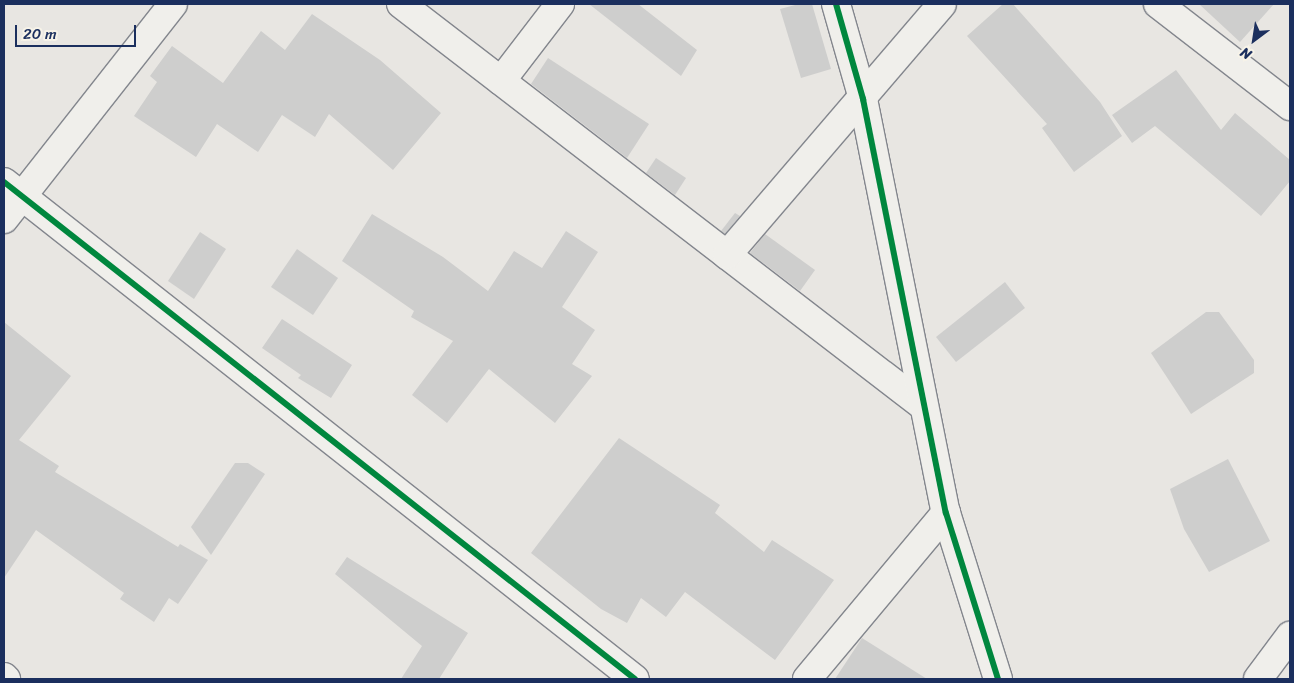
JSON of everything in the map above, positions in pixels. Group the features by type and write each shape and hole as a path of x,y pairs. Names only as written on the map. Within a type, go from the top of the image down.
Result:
{"street":[{"path":"4,219 13,188 173,4"},
{"path":"401,4 922,405"},
{"path":"501,81 560,4"},
{"path":"836,4 863,98 922,405 946,512 998,679"},
{"path":"726,255 942,4"},
{"path":"1158,4 1290,106"},
{"path":"13,188 635,679"},
{"path":"807,679 946,512"},
{"path":"1258,679 1290,636"}],"building":[{"path":"589,4 638,4 697,50 681,76"},
{"path":"799,4 812,4 831,69 801,78 780,9"},
{"path":"1003,4 1013,4 1100,102 1122,136 1074,172 1042,128 1047,124 967,36"},
{"path":"1199,4 1274,4 1240,42"},
{"path":"312,14 380,60 441,113 393,170 329,114 315,137 282,115 258,152 217,124 196,157 134,116 157,82 150,76 172,46 223,83 261,31 285,50"},
{"path":"548,58 649,124 627,158 531,84"},
{"path":"1176,70 1221,130 1235,113 1290,160 1290,181 1261,216 1155,126 1132,143 1112,115"},
{"path":"656,158 686,178 675,195 646,173"},
{"path":"735,213 740,216 725,234 721,231"},
{"path":"372,214 443,257 488,291 514,251 542,268 566,231 598,252 562,307 595,330 572,364 592,376 555,423 489,369 447,423 412,395 453,341 411,317 414,311 342,261"},
{"path":"200,232 226,249 194,299 168,281"},
{"path":"765,234 815,270 800,291 750,253"},
{"path":"297,249 338,278 313,315 271,287"},
{"path":"1005,282 1025,308 956,362 936,337"},
{"path":"1206,312 1219,312 1254,360 1254,373 1191,414 1151,353"},
{"path":"282,319 352,365 331,398 298,378 301,375 262,348"},
{"path":"4,322 71,376 19,440 59,466 55,472 178,547 180,544 208,560 178,604 169,598 154,622 120,599 124,593 36,530 4,578"},
{"path":"619,438 720,505 715,513 764,552 772,540 834,580 775,660 685,592 666,617 641,598 627,623 601,609 531,553"},
{"path":"1228,459 1270,541 1209,572 1184,529 1170,489"},
{"path":"235,463 248,463 265,474 211,555 191,527"},
{"path":"347,557 468,633 439,679 401,679 422,646 335,574"},
{"path":"862,638 927,679 835,679"}],"cycle path":[{"path":"836,4 863,99 946,513 998,679"},
{"path":"4,182 635,679"}]}
